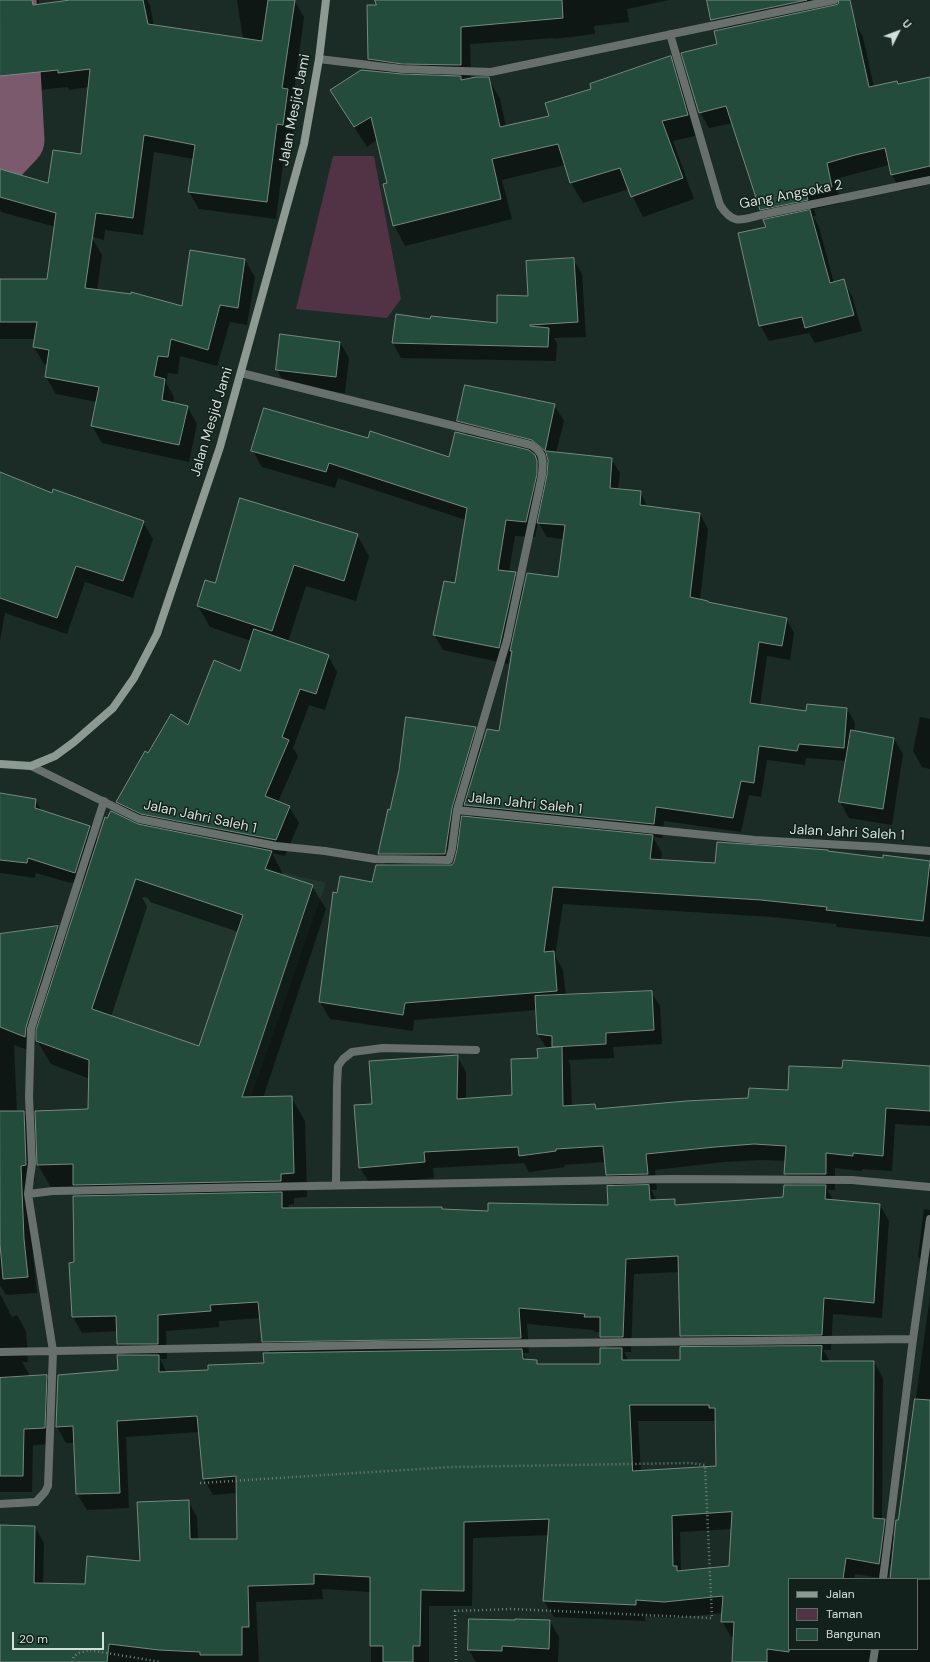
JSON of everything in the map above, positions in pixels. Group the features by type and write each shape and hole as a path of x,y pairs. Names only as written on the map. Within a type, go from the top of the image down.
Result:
{"street":[{"name":"Jalan Mesjid Jami","path":"0,764 31,766 55,756 74,742 114,708 134,678 157,634 220,447 304,144 319,59 326,0"},
{"path":"319,59 402,69 491,72 834,0"},
{"name":"Gang Angsoka 2","path":"670,34 720,205 727,215 739,221 765,214 930,180"},
{"path":"240,373 531,445 539,450 543,458 542,475 507,640 457,810"},
{"name":"Jalan Jahri Saleh 1","path":"31,766 139,818 276,846 325,851 375,859 449,860 452,849 457,810 755,840 930,851"},
{"path":"0,1504 36,1502 48,1486 53,1351 28,1194 32,1162 29,1097 31,1029 104,801"},
{"path":"336,1184 338,1066 343,1059 352,1052 383,1048 476,1050"},
{"path":"28,1194 53,1191 336,1184 763,1178 852,1180 930,1187"},
{"path":"883,1578 913,1339 930,1219"},
{"path":"0,1352 374,1344 913,1339"},
{"path":"873,1662 875,1650"}],"path":[{"path":"200,1483 451,1467 690,1463 706,1465 712,1618 512,1609 456,1611 456,1662"},
{"path":"72,1662 74,1656 89,1650 161,1662"}],"shaded area":[{"path":"125,832 326,883 241,1126 50,1048"}],"green space":[{"path":"333,156 374,156 401,299 387,318 296,309"}],"building":[{"path":"0,0 32,0 33,5 70,0 143,0 148,24 262,41 268,0 295,0 282,88 288,89 283,125 277,124 267,202 188,192 195,145 144,135 133,218 96,213 85,288 131,294 131,292 182,306 190,250 245,259 238,308 220,305 208,350 171,339 168,357 158,356 154,376 165,379 162,400 188,406 179,445 91,426 99,387 45,377 49,350 33,347 37,322 0,322 0,279 47,279 56,213 0,197 0,169 48,183 53,150 81,154 90,69 58,73 58,70 0,76"},
{"path":"375,0 562,0 563,18 461,27 461,65 402,64 368,59 367,5 376,5"},
{"path":"707,0 807,0 711,20"},
{"path":"839,0 850,0 869,87 897,81 898,84 930,77 930,166 891,175 885,148 855,155 827,163 832,187 806,193 808,200 760,210 726,106 699,113 681,53 717,44 714,31 835,5 838,4"},
{"path":"671,56 688,115 662,121 683,178 631,197 620,168 570,183 558,144 492,159 501,199 393,226 383,184 387,183 371,117 354,127 330,90 361,70 402,74 461,76 461,80 476,77 489,77 500,127 549,116 545,103 591,89 590,84"},
{"path":"810,210 830,283 844,279 854,315 805,328 802,317 759,326 738,233 766,227 763,220"},
{"path":"574,258 578,322 530,325 549,328 548,347 392,343 396,314 430,319 431,316 497,323 497,295 528,296 526,261"},
{"path":"280,334 340,342 336,377 276,370"},
{"path":"465,385 555,404 545,451 532,440 457,421"},
{"path":"264,408 368,438 370,431 449,457 455,432 529,450 535,455 537,461 537,474 526,522 506,520 498,570 516,572 499,648 433,635 444,581 455,583 467,508 329,463 326,472 251,451"},
{"path":"546,451 612,458 610,488 641,491 640,505 700,513 690,597 787,618 782,646 759,642 750,703 806,711 807,704 847,708 844,748 799,744 797,751 759,746 754,783 741,781 733,818 656,807 654,824 464,805 487,729 499,731 512,651 510,651 527,573 558,577 565,525 537,523 547,475 548,461"},
{"path":"0,472 52,493 53,489 144,521 123,581 76,566 57,618 0,598"},
{"path":"240,498 358,534 344,581 294,565 272,631 197,606 205,580 215,583"},
{"path":"254,629 329,655 316,694 300,689 282,737 289,740 265,796 290,806 276,840 141,814 116,802 145,751 148,753 171,714 188,725 214,660 240,671"},
{"path":"406,717 476,727 452,808 445,854 378,854 388,809 390,810 399,770"},
{"path":"851,730 894,738 883,809 839,802"},
{"path":"0,793 36,799 35,808 90,826 75,873 28,858 27,863 0,860"},
{"path":"111,811 138,824 272,851 265,869 313,885 242,1097 292,1096 294,1173 281,1174 281,1181 73,1185 73,1164 37,1165 35,1111 88,1109 89,1060 36,1041 36,1030 105,817 107,818","holes":["136,879 243,915 199,1046 92,1009"]},
{"path":"462,816 653,835 650,859 715,863 717,842 828,850 883,858 883,855 930,861 923,921 826,910 827,907 761,900 553,887 544,952 554,951 557,991 405,1003 403,1015 319,1002 333,892 337,893 340,876 372,882 376,865 452,865 457,850"},
{"path":"58,926 26,1027 25,1037 0,1027 0,934"},
{"path":"652,991 654,1030 606,1033 606,1044 552,1047 552,1036 537,1034 535,996"},
{"path":"562,1047 563,1106 595,1104 596,1109 686,1101 748,1098 749,1088 788,1090 789,1066 842,1068 843,1060 930,1066 930,1111 886,1108 883,1156 853,1153 853,1156 826,1153 826,1174 784,1174 786,1146 754,1144 646,1154 648,1174 606,1175 603,1146 556,1149 556,1151 519,1156 518,1147 424,1152 425,1162 359,1168 354,1105 372,1104 369,1061 458,1055 457,1099 512,1095 511,1059 538,1058 537,1049"},
{"path":"0,1111 24,1111 26,1165 21,1166 24,1239 28,1277 3,1279 0,1244"},
{"path":"649,1185 650,1200 675,1199 675,1205 783,1197 784,1185 826,1185 825,1199 880,1204 874,1303 824,1298 822,1335 680,1336 678,1256 626,1259 623,1337 600,1337 600,1317 584,1317 585,1314 519,1308 521,1338 262,1342 258,1302 210,1305 211,1311 158,1315 158,1344 117,1344 116,1316 72,1317 69,1263 74,1262 73,1196 282,1192 282,1208 442,1207 442,1209 488,1211 488,1203 608,1205 607,1186"},
{"path":"822,1346 821,1361 874,1361 873,1518 885,1519 879,1564 846,1558 843,1578 788,1578 789,1652 767,1649 767,1662 732,1662 734,1622 721,1622 723,1596 664,1602 636,1600 636,1605 543,1601 549,1519 464,1522 464,1591 421,1590 420,1646 413,1646 413,1662 383,1662 383,1646 370,1646 370,1577 314,1574 314,1584 248,1586 249,1627 242,1627 242,1655 200,1655 200,1652 159,1650 109,1644 107,1662 0,1662 0,1525 35,1526 34,1583 85,1584 87,1556 140,1561 137,1502 189,1500 190,1539 237,1539 236,1476 203,1479 197,1416 117,1421 120,1493 76,1494 73,1426 56,1427 58,1375 118,1370 117,1355 159,1355 159,1372 208,1370 208,1365 264,1363 263,1353 522,1349 523,1359 537,1360 537,1364 600,1364 600,1348 622,1348 622,1360 680,1360 680,1347","holes":["630,1405 709,1405 709,1408 715,1408 716,1466 633,1471","732,1512 729,1566 677,1571 677,1566 673,1566 672,1516"]},
{"path":"47,1375 45,1428 24,1429 23,1476 0,1476 0,1378"},
{"path":"915,1399 930,1400 930,1579 890,1578 896,1520 898,1520"},
{"path":"469,1619 550,1620 549,1649 502,1646 502,1651 468,1650"}],"waterway":[{"path":"0,158 17,140 9,0"}]}
